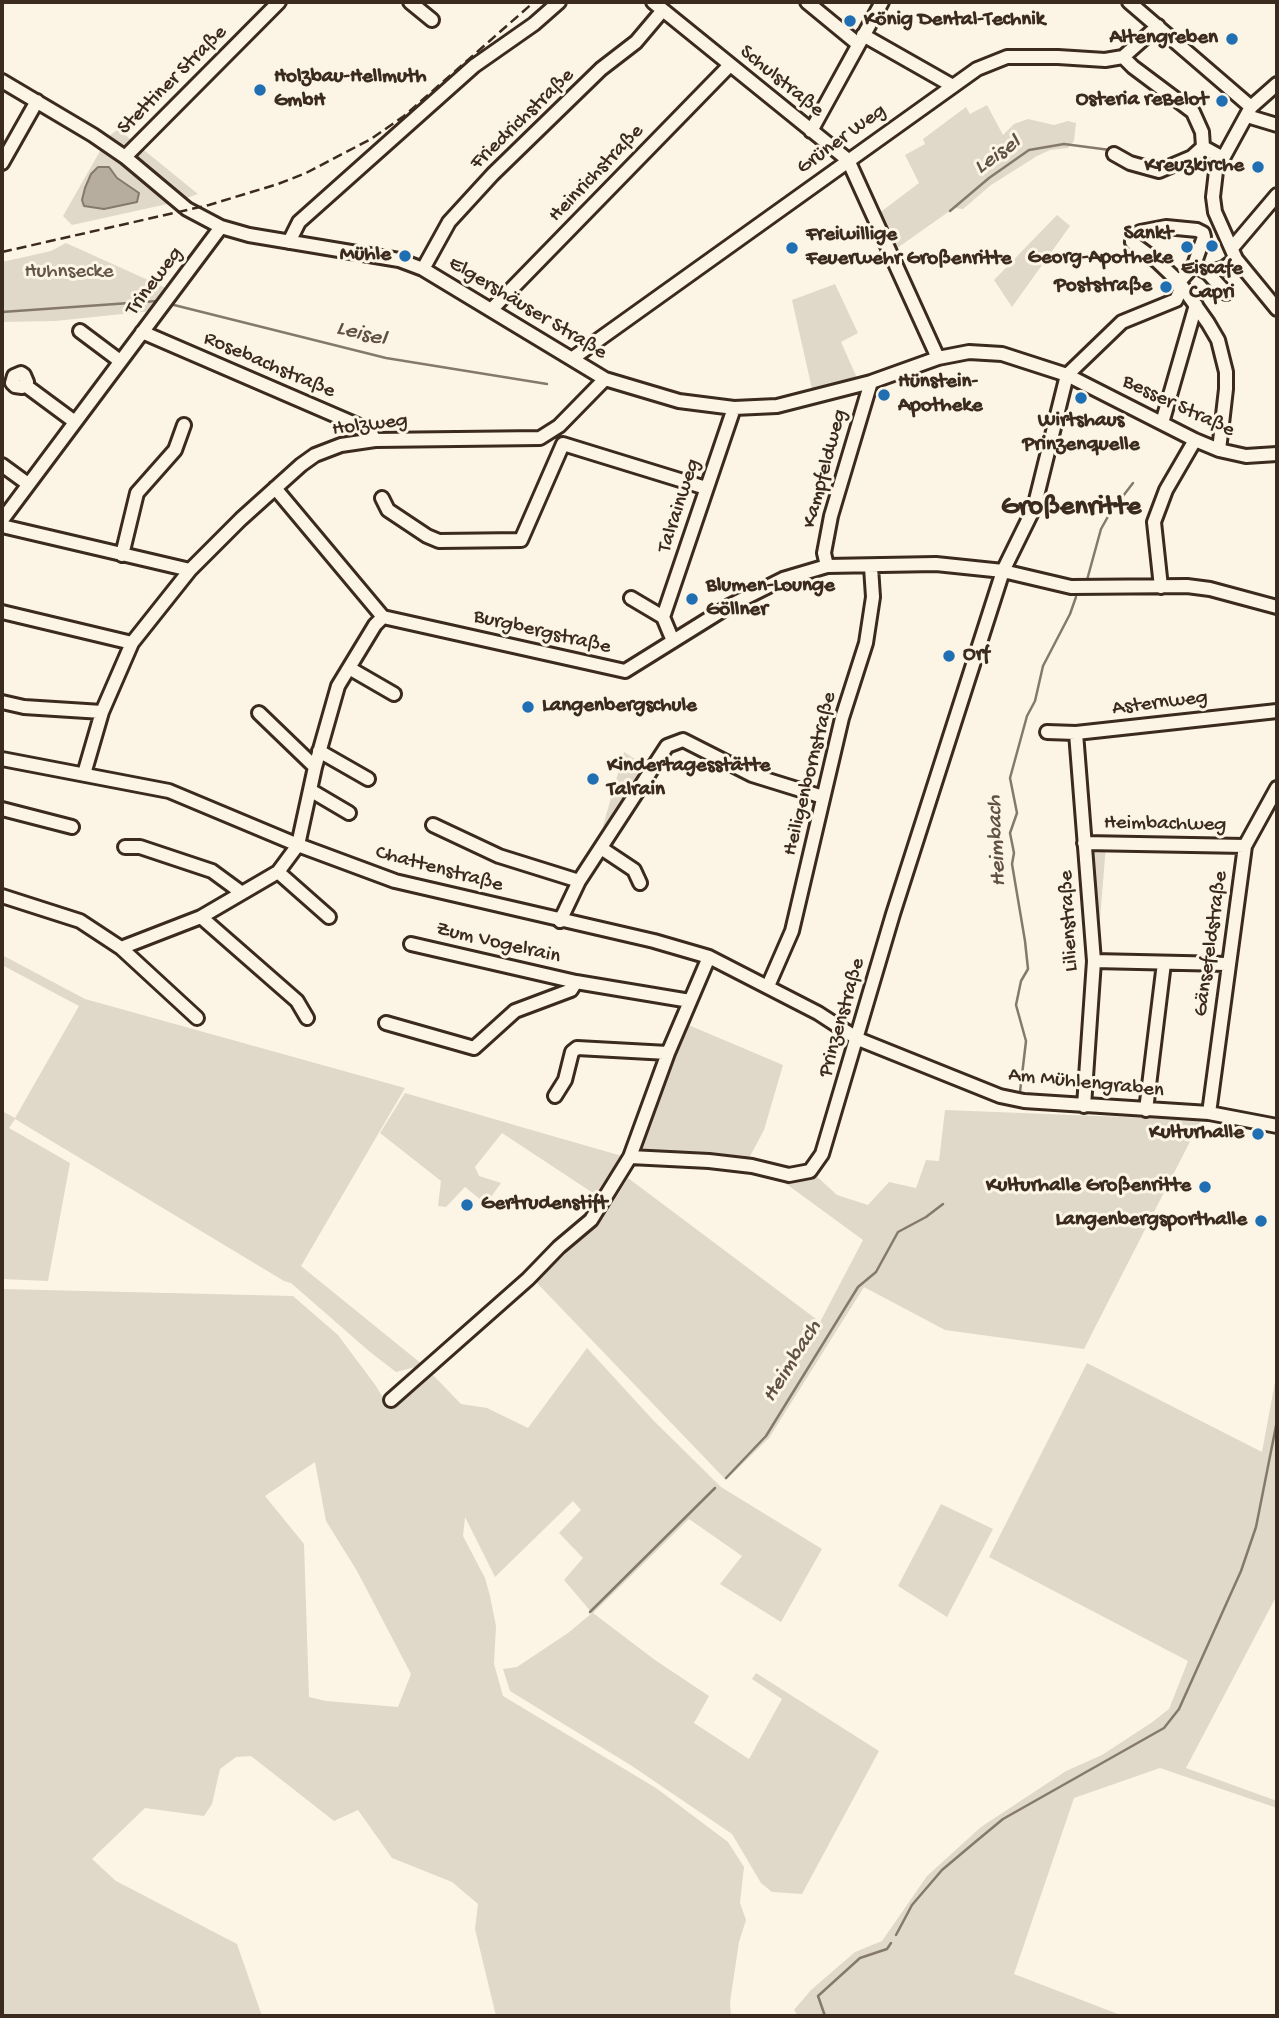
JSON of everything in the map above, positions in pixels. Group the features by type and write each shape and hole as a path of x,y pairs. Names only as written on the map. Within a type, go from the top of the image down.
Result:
{"street":[{"name":"Stettiner Straße","path":"125,157 279,2"},
{"path":"410,2 432,20"},
{"path":"289,242 299,222 474,66 534,24 559,2"},
{"path":"807,2 861,39 951,85"},
{"path":"811,131 882,2"},
{"path":"1129,2 1249,112 1277,125"},
{"name":"Schulstraße","path":"658,6 848,160 938,358"},
{"name":"Friedrichstraße","path":"423,269 449,222 493,174 601,69 636,42 658,6"},
{"path":"1158,26 1124,57 1133,67 1193,112 1202,132 1203,147"},
{"name":"Grüner Weg","path":"573,358 951,85 977,69 1007,57 1105,60 1124,57"},
{"name":"Heinrichstraße","path":"492,309 730,65"},
{"name":"Elgershäuser Straße","path":"2,81 125,157 176,200 221,227 249,236 398,260 423,269 605,379 680,401 734,408 777,406 871,382 938,358 969,352 1002,354 1067,375"},
{"path":"1277,84 1249,112 1216,171 1213,197 1215,212 1234,253 1277,309"},
{"path":"2,163 37,101"},
{"path":"1114,154 1130,163 1159,171 1192,156 1203,147"},
{"path":"1203,147 1223,158"},
{"path":"1208,274 1224,268 1277,195"},
{"name":"Trineweg","path":"2,520 221,227"},
{"path":"1067,375 1122,322 1176,300 1180,291 1179,282 1194,265 1204,237 1203,233 1197,230 1166,227 1140,232 1132,242 1179,282 1218,340 1226,372 1219,450"},
{"path":"1194,265 1208,274 1226,292"},
{"path":"1162,423 1196,305"},
{"path":"80,331 120,361"},
{"name":"Rosebachstraße","path":"142,332 369,430 375,440"},
{"name":"Besser Straße","path":"1067,375 1219,450 1246,456 1277,454"},
{"name":"Prinzenstraße","path":"631,1157 709,1161 751,1166 789,1175 810,1171 822,1154 893,914 1003,571 1034,508 1067,375"},
{"name":"Holzweg","path":"83,774 102,712 132,643 190,570 275,488 315,455 341,445 375,440 540,438 559,426 605,379"},
{"name":"Kampfeldweg","path":"827,566 824,553 831,516 871,382"},
{"path":"25,385 75,422"},
{"name":"Talrainweg","path":"663,617 734,408"},
{"path":"122,555 137,493 175,450 184,425"},
{"path":"382,498 388,510 439,541 521,540 563,444 559,426"},
{"path":"1161,587 1154,522 1166,490 1195,440"},
{"path":"563,444 706,488"},
{"path":"2,465 28,484"},
{"path":"121,948 201,917 278,872 298,845 315,766 338,686 375,625 383,617 275,488"},
{"path":"2,526 190,570"},
{"name":"Burgbergstraße","path":"383,617 625,671 731,604 783,579 827,566 936,564 1003,571 1071,587 1187,586 1210,589 1277,607"},
{"name":"Heiligenbornstraße","path":"768,986 792,931 842,718 866,643 873,597 871,567"},
{"path":"631,598 663,617 673,641"},
{"path":"2,612 132,643"},
{"path":"349,668 394,694"},
{"path":"2,702 24,707 102,712"},
{"name":"Asternweg","path":"1047,732 1076,733 1277,711"},
{"path":"258,713 315,766"},
{"name":"Lilienstraße","path":"1076,733 1094,961 1084,1106"},
{"path":"560,920 579,881 667,746 683,740 752,775 823,797"},
{"path":"319,751 368,779"},
{"name":"Chattenstraße","path":"2,759 169,791 298,845 396,881 654,941 709,957 818,1013 858,1039"},
{"name":"Gänsefeldstraße","path":"1209,1113 1245,846 1277,788"},
{"path":"310,790 349,813"},
{"path":"2,809 72,827"},
{"path":"433,825 499,856 579,881"},
{"name":"Heimbachweg","path":"1084,843 1245,846"},
{"path":"125,847 140,847 212,871 242,893"},
{"path":"601,848 634,870 640,883"},
{"path":"278,872 329,917"},
{"path":"2,896 80,921 121,948 197,1018"},
{"path":"201,917 298,1001 307,1018"},
{"name":"Zum Vogelrain","path":"411,944 576,982 690,1001"},
{"path":"391,1400 591,1220 631,1157 668,1053 709,957"},
{"path":"1094,961 1227,964"},
{"path":"1146,1110 1164,963"},
{"name":"Zum Vogelrain","path":"386,1023 474,1048 515,1011 571,990 576,982"},
{"name":"Am Mühlengraben","path":"858,1039 1000,1096 1024,1101 1209,1113 1277,1126"},
{"path":"555,1096 565,1080 572,1052 577,1048 668,1053"}],"green space":[{"path":"987,105 1003,135 1014,124 1028,119 1054,125 1068,121 1076,123 1074,141 1068,148 1050,150 1037,156 991,185 963,209 954,208 893,251 878,214 919,183 905,155 925,144 923,139 966,107 970,114"},
{"path":"118,129 198,194 172,203 72,225 63,216 108,137"},
{"path":"1057,215 1070,226 1012,307 994,280"},
{"name":"Huhnsecke","path":"66,243 168,289 152,311 55,321 2,322 2,262 51,251"},
{"path":"835,284 858,333 841,342 857,378 812,389 792,300"},
{"path":"624,752 646,766 606,828 603,826"},
{"path":"1092,845 1106,845 1100,919 1093,919 1088,853"},
{"path":"2,955 85,999 405,1088 301,1266 423,1365 396,1372 291,1283 15,1119 9,1128 70,1163 48,1281 2,1279 2,1111 15,1118 79,1006 2,965"},
{"path":"686,1024 783,1065 764,1130 749,1158 718,1153 638,1149"},
{"path":"405,1093 622,1156 596,1195 502,1133 475,1167 479,1176 501,1183 486,1204 465,1187 446,1207 438,1206 441,1181 380,1133"},
{"path":"945,1110 1201,1120 1084,1349 945,1330 864,1287 769,1438 726,1480 536,1282 603,1218 628,1178 820,1322 863,1240 785,1183 813,1173 837,1195 868,1205 889,1182 916,1188 926,1160 939,1161"},
{"path":"2,1289 293,1296 338,1335 389,1408 403,1401 433,1375 461,1404 487,1408 528,1428 587,1348 654,1421 721,1487 822,1549 781,1622 720,1584 742,1556 689,1519 593,1613 655,1660 709,1696 694,1723 749,1759 782,1699 752,1679 756,1673 879,1751 802,1894 772,1892 761,1883 732,1834 632,1766 510,1691 503,1669 517,1667 568,1633 592,1613 564,1580 583,1558 559,1533 581,1510 573,1501 495,1577 465,1517 463,1536 485,1578 490,1596 496,1626 494,1664 503,1696 656,1788 728,1842 744,1867 740,1903 746,1920 739,1942 730,2002 731,2016 496,2016 475,1929 478,1904 452,1882 392,1858 358,1810 334,1821 251,1756 236,1757 220,1769 212,1804 204,1816 145,1808 92,1859 116,1881 237,1944 262,2016 2,2016","holes":["315,1462 326,1521 357,1571 411,1674 398,1707 309,1697 304,1544 265,1496"]},
{"path":"1087,1363 1262,1452 1277,1371 1277,1595 1186,1768 1277,1801 1277,1808 1160,1768 1074,1798 1014,1974 1123,2016 798,2016 794,2010 811,1990 855,1952 882,1941 927,1876 981,1827 1066,1771 1102,1755 1169,1709 1188,1661 989,1557"},
{"path":"941,1504 993,1529 947,1617 898,1586"}],"shaded area":[{"path":"98,167 109,167 117,178 139,193 137,202 104,209 84,206 82,200 85,188 91,174"}],"waterway":[{"name":"Leisel","path":"950,211 989,178 1029,150 1064,144 1110,150"},
{"name":"Leisel","path":"2,312 158,301"},
{"name":"Leisel","path":"170,304 386,358 547,384"},
{"name":"Heimbach","path":"1087,580 1101,529 1133,483"},
{"name":"Heimbach","path":"1020,1092 1026,1041 1016,1005 1021,981 1028,969 1012,864 1014,853 1010,833 1017,813 1010,778 1027,716 1035,701 1043,666 1076,597"},
{"name":"Heimbach","path":"726,1478 766,1436 858,1287 876,1272 898,1232 943,1204"},
{"path":"896,1935 912,1905 942,1870 1003,1819 1164,1728 1179,1709 1241,1571 1256,1527 1277,1421"},
{"name":"Heimbach","path":"590,1612 715,1488"},
{"path":"825,2016 818,1996 860,1958 887,1949 891,1943"}],"railway":[{"path":"2,252 209,205 306,173 371,139 404,116 534,2"}],"place":[{"name":"König Dental-Technik","path":"850,21"},
{"name":"Altengreben","path":"1232,39"},
{"name":"Holzbau-Hellmuth GmbH","path":"260,90"},
{"name":"Osteria reBelot","path":"1222,101"},
{"name":"Kreuzkirche","path":"1258,167"},
{"name":"Eiscafe Capri","path":"1212,246"},
{"name":"Sankt Georg-Apotheke","path":"1187,247"},
{"name":"Freiwillige Feuerwehr Großenritte","path":"792,248"},
{"name":"Mühle","path":"405,256"},
{"name":"Poststraße","path":"1166,287"},
{"name":"Hünstein- Apotheke","path":"884,395"},
{"name":"Wirtshaus Prinzenquelle","path":"1081,398"},
{"name":"Blumen-Lounge Göllner","path":"692,599"},
{"name":"Orf","path":"949,656"},
{"name":"Langenbergschule","path":"528,707"},
{"name":"Kindertagesstätte Talrain","path":"593,779"},
{"name":"Kulturhalle","path":"1258,1134"},
{"name":"Kulturhalle Großenritte","path":"1205,1187"},
{"name":"Gertrudenstift","path":"467,1205"},
{"name":"Langenbergsporthalle","path":"1261,1221"}],"district":[{"name":"Großenritte","path":"1071,509"}]}
